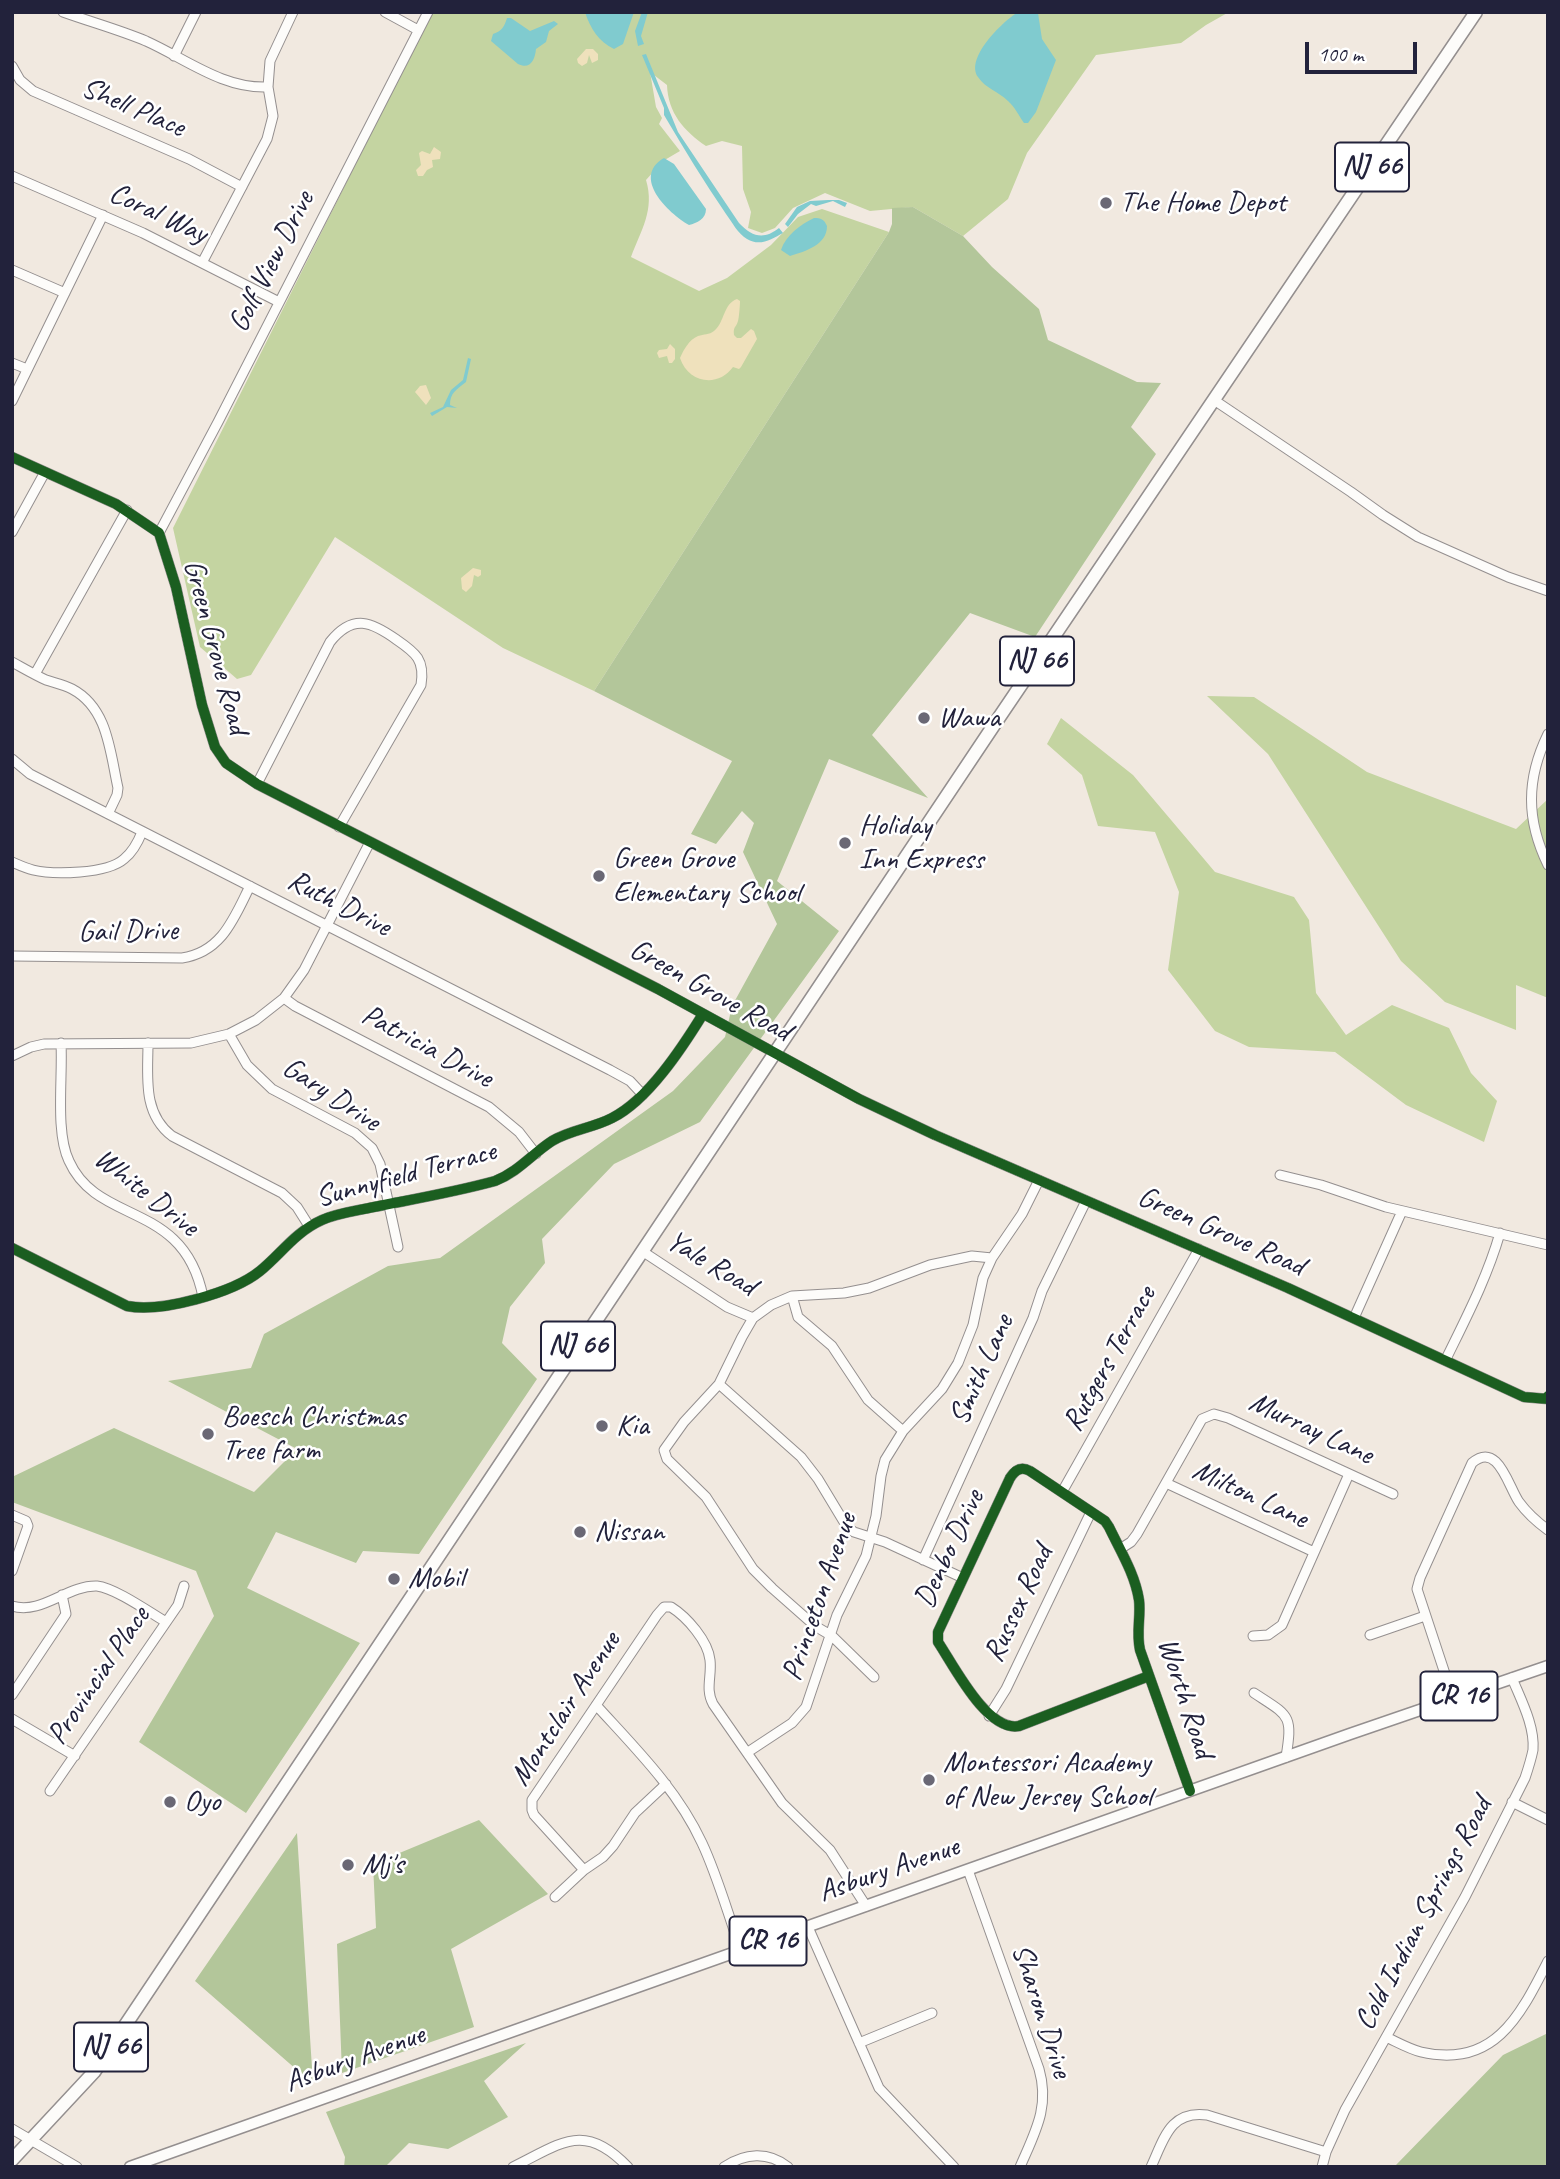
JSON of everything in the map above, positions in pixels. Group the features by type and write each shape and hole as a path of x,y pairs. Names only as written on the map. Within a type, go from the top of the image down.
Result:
{"highway":[{"name":"NJ 66","path":"12,2160 94,2072 773,1053 1476,12"},
{"name":"NJ 66","path":"12,2154 30,2139"}],"main road":[{"name":"Asbury Avenue","path":"130,2167 1548,1666"}],"street":[{"path":"63,12 146,41 225,80 255,88 268,87"},
{"path":"174,55 196,12"},
{"path":"203,261 267,139 273,109 268,87 270,61 293,12"},
{"path":"385,12 418,30"},
{"name":"Golf View Drive","path":"159,533 428,12"},
{"name":"Shell Place","path":"12,66 20,79 33,91 189,159 242,187"},
{"name":"Coral Way","path":"12,176 203,261 279,302"},
{"path":"12,401 103,215"},
{"path":"12,270 65,293"},
{"path":"12,363 27,369"},
{"path":"1214,400 1418,537 1508,577 1548,591"},
{"name":"Green Grove Road","path":"12,457 127,510 159,533 176,587 202,705 215,747 226,763 257,784 658,989 859,1099 1446,1359 1524,1397 1548,1398 1548,1406"},
{"path":"12,532 45,472"},
{"path":"34,674 127,510"},
{"path":"257,784 330,642 346,627 368,623 377,626 415,653 423,674 421,685 339,827"},
{"path":"12,662 77,692 99,714 118,788 108,814"},
{"path":"1548,734 1533,774 1531,802 1532,822 1548,865"},
{"name":"Ruth Drive","path":"12,758 30,774 630,1081 643,1095"},
{"path":"12,862 40,871 104,869 125,859 137,844 142,832"},
{"path":"12,1056 31,1047 61,1044 191,1043 229,1034 256,1020 284,998 304,970 370,842"},
{"name":"Gail Drive","path":"12,956 181,958 198,954 218,941 227,931 250,886"},
{"name":"Patricia Drive","path":"284,998 489,1107 519,1132 536,1154"},
{"name":"Sunnyfield Terrace","path":"12,1248 127,1306 154,1307 228,1290 251,1278 309,1226 338,1215 495,1181 512,1174 558,1138 611,1119 643,1095 703,1014"},
{"name":"Gary Drive","path":"229,1034 247,1065 272,1088 355,1133 370,1145 380,1164 388,1204"},
{"path":"148,1043 149,1102 161,1127 172,1136 282,1193 297,1207 309,1226"},
{"name":"White Drive","path":"61,1044 62,1131 66,1154 72,1167 92,1190 171,1236 191,1261 203,1297"},
{"path":"1280,1175 1402,1211 1548,1245"},
{"name":"Princeton Avenue","path":"748,1752 800,1716 809,1701 844,1600 866,1556 876,1516 883,1468 892,1447 903,1431 942,1389 958,1363 973,1325 983,1278 992,1258 1022,1214 1039,1180"},
{"name":"Smith Lane","path":"923,1560 1033,1318 1042,1291 1086,1200"},
{"name":"Sunnyfield Terrace","path":"388,1204 398,1248"},
{"path":"1354,1318 1402,1211"},
{"path":"1446,1359 1477,1297 1500,1233"},
{"name":"Rutgers Terrace","path":"1062,1492 1199,1249"},
{"name":"Yale Road","path":"642,1251 727,1307 753,1318"},
{"path":"874,1676 832,1636 815,1626 753,1569 706,1497 664,1450 719,1384 753,1318 771,1306 792,1296 858,1291 930,1265 972,1256 992,1258"},
{"path":"792,1296 798,1317 832,1346 868,1400 903,1431"},
{"path":"719,1384 801,1457 818,1479 847,1527 963,1578"},
{"name":"Murray Lane","path":"1166,1483 1202,1419 1214,1413 1393,1493"},
{"path":"1453,1698 1424,1616 1418,1583 1475,1460 1490,1457 1499,1463 1522,1506 1548,1530"},
{"name":"Worth Road","path":"1018,1469 1030,1471 1105,1521 1120,1549 1139,1599 1139,1643 1190,1791"},
{"name":"Denbo Drive","path":"989,1716 937,1637 1010,1478 1018,1469"},
{"path":"1253,1636 1268,1635 1282,1625 1349,1474"},
{"path":"1120,1549 1137,1534 1166,1483"},
{"name":"Milton Lane","path":"1166,1483 1314,1552"},
{"name":"Russex Road","path":"989,1716 1006,1689 1091,1512"},
{"path":"12,1515 26,1521 28,1526 12,1571"},
{"path":"12,1606 20,1608 39,1605 82,1587 100,1586 166,1622"},
{"name":"Provincial Place","path":"50,1791 178,1605 184,1586"},
{"path":"12,1695 66,1614 62,1595"},
{"name":"Montclair Avenue","path":"584,1870 534,1815 532,1800 657,1615 666,1606 681,1614 706,1648 710,1664 710,1698 748,1752"},
{"path":"1370,1635 1424,1616"},
{"path":"989,1716 1006,1727 1019,1726 1149,1676"},
{"name":"Cold Indian Springs Road","path":"1322,2167 1345,2110 1465,1897 1525,1778 1533,1746 1525,1711 1512,1678"},
{"path":"1254,1693 1280,1710 1289,1723 1286,1757"},
{"path":"596,1706 666,1784 702,1842 741,1950"},
{"path":"12,1719 75,1756"},
{"path":"748,1752 782,1802 830,1850 866,1906"},
{"path":"555,1896 603,1857 635,1813 666,1784"},
{"path":"1513,1802 1548,1820"},
{"name":"Sharon Drive","path":"968,1870 1043,2087 1043,2109 1020,2167"},
{"path":"808,1927 884,2096 954,2167"},
{"path":"1386,2037 1419,2051 1448,2055 1463,2053 1489,2043 1509,2028 1517,2017 1548,1961"},
{"path":"859,2043 932,2012"},
{"path":"1151,2167 1170,2128 1181,2118 1192,2114 1207,2115 1326,2152"},
{"path":"12,2129 77,2167"},
{"path":"513,2167 559,2144 577,2140 602,2145 628,2167"},
{"path":"724,2167 744,2157 758,2155 774,2158 788,2167"}],"green space":[{"path":"432,12 1229,12 1181,43 1096,55 1027,153 1008,199 963,236 913,207 870,211 825,193 793,208 775,228 762,233 748,228 751,212 743,189 742,146 722,141 706,146 698,140 674,113 667,85 650,72 656,107 662,118 659,124 680,151 663,161 646,180 648,210 631,257 699,291 727,278 771,245 798,217 822,209 889,232 594,691 503,648 335,537 251,675 237,679 200,647 173,528"},
{"path":"913,207 963,236 992,267 1039,309 1048,340 1137,382 1161,383 1131,427 1156,454 1035,637 970,613 872,735 928,798 829,759 777,881 839,931 700,1122 614,1164 542,1239 545,1263 510,1307 502,1343 537,1379 419,1554 363,1551 356,1563 276,1532 247,1588 360,1643 246,1813 139,1742 214,1616 196,1571 12,1502 12,1477 114,1428 254,1492 297,1449 168,1381 251,1368 264,1334 388,1266 440,1258 673,1091 725,1037 732,1006 777,924 743,852 754,823 742,811 716,844 691,834 732,761 594,691 889,232 892,208"},
{"path":"1207,696 1254,697 1367,772 1516,829 1548,799 1548,998 1516,985 1516,1030 1445,1002 1401,961 1268,754"},
{"path":"1061,718 1133,775 1215,872 1294,897 1309,920 1316,993 1346,1035 1392,1005 1449,1028 1471,1073 1497,1101 1484,1142 1406,1105 1335,1052 1249,1047 1215,1031 1168,970 1179,892 1155,832 1098,826 1082,775 1047,744"},
{"path":"479,1820 548,1894 451,1949 474,2027 342,2073 337,1944 376,1928 373,1864"},
{"path":"297,1833 313,2084 195,1981"},
{"path":"1548,2033 1548,2167 1391,2167 1396,2165 1503,2055"},
{"path":"526,2043 484,2081 508,2117 448,2149 409,2143 385,2167 344,2167 345,2157 326,2112"}],"sand":[{"path":"586,49 593,49 598,54 598,60 592,63 589,55 587,63 582,66 577,59"},
{"path":"434,147 441,152 440,159 432,160 433,167 423,176 418,176 416,170 421,165 419,153 422,151 430,154"},
{"path":"737,299 740,301 734,335 741,338 751,329 757,339 739,369 733,367 727,374 712,380 696,377 680,358 683,351 689,342 698,336 714,331 729,305"},
{"path":"670,344 675,349 672,363 669,363 667,356 659,358 657,353 667,349"},
{"path":"426,385 431,398 426,405 415,392 420,386"},
{"path":"473,568 481,570 481,575 474,575 472,586 466,592 462,589 461,578"}],"water":[{"path":"585,12 634,12 623,44 614,49 604,43 592,29"},
{"path":"642,12 648,12 641,36 644,44 638,46 635,31"},
{"path":"1018,12 1038,13 1042,39 1056,60 1036,112 1028,123 1024,123 1008,101 981,81 975,69 987,41"},
{"path":"507,18 530,31 554,21 558,24 549,31 546,42 536,49 529,65 518,64 491,41 493,34 499,32"},
{"path":"646,54 678,132 739,223 753,234 768,234 779,228 783,233 757,242 744,237 735,228 664,115 664,108 642,55"},
{"path":"664,158 674,164 706,209 703,218 698,222 689,225 663,204 656,194 651,175 655,166"},
{"path":"839,200 847,203 845,207 833,201 816,206 811,204 798,214 788,227 785,224 797,207 810,201"},
{"path":"814,218 822,219 827,226 820,243 790,256 781,250 794,231"},
{"path":"468,358 471,359 466,382 454,392 450,401 450,405 457,408 447,407 432,416 430,413 443,407 451,390 463,380"}],"cycle path":[{"path":"12,457 116,504 159,533 176,587 202,705 215,747 226,763 257,784 658,989 859,1099 935,1135 1288,1288 1524,1397 1548,1399 1548,1396"},
{"path":"12,1248 127,1306 158,1307 215,1294 260,1271 296,1237 322,1220 347,1212 495,1181 511,1173 552,1141 612,1118 651,1086 703,1014"},
{"path":"1149,1676 1019,1726 1007,1725 995,1719 962,1681 938,1642 938,1632 1010,1478 1016,1471 1030,1471 1105,1521 1109,1527 1134,1581 1139,1600 1140,1650 1190,1791"}],"place":[{"name":"The Home Depot","path":"1106,203"},
{"name":"Wawa","path":"924,718"},
{"name":"Holiday Inn Express","path":"845,843"},
{"name":"Green Grove Elementary School","path":"599,876"},
{"name":"Kia","path":"602,1426"},
{"name":"Boesch Christmas Tree farm","path":"208,1434"},
{"name":"Nissan","path":"580,1532"},
{"name":"Mobil","path":"394,1579"},
{"name":"Montessori Academy of New Jersey School","path":"929,1780"},
{"name":"Oyo","path":"170,1802"},
{"name":"Mj's","path":"348,1865"}]}
